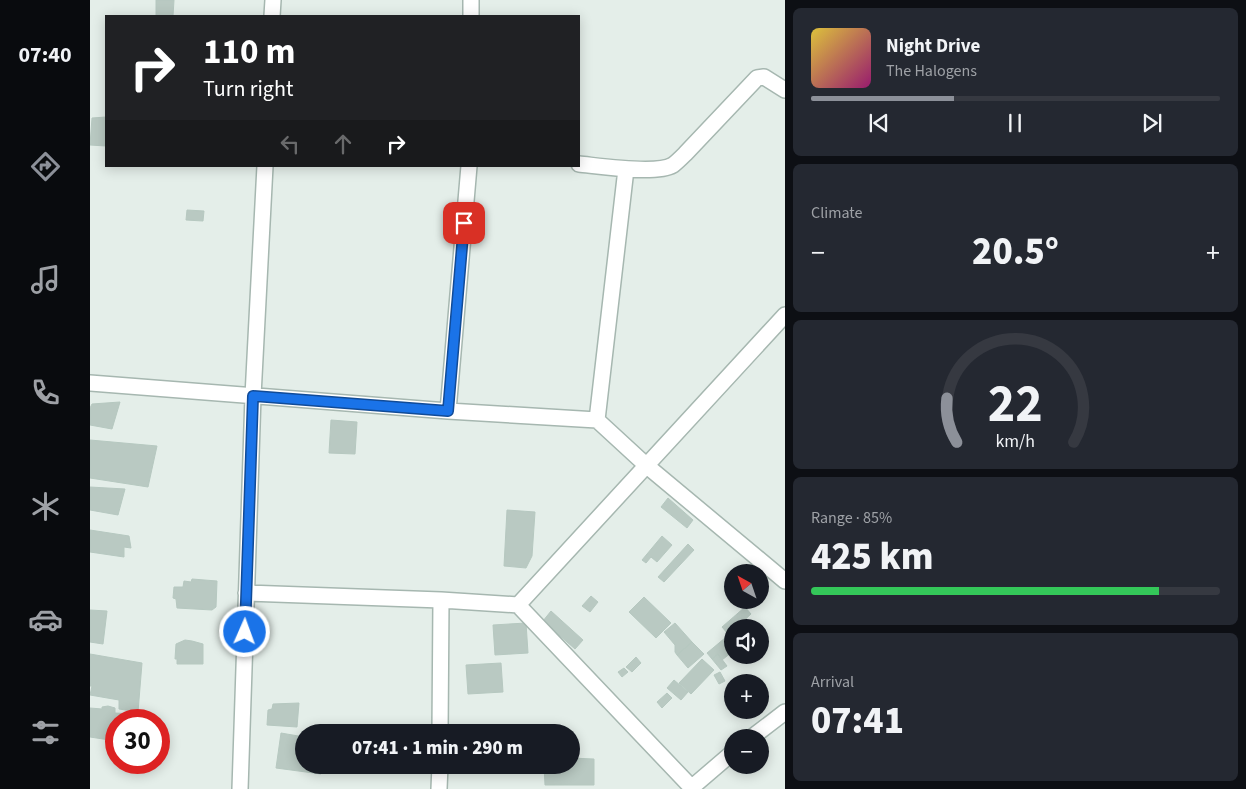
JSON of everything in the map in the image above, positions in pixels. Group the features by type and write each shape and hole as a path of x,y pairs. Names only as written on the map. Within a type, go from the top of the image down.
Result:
{"street":[{"path":"272,15 273,0"},
{"path":"471,0 471,15"},
{"path":"580,164 658,170 672,166 757,78 764,77 785,90"},
{"path":"240,789 253,396 265,167"},
{"path":"448,411 469,167"},
{"path":"597,420 626,169"},
{"path":"518,605 785,315"},
{"path":"90,383 448,411 597,420 646,466 784,582"},
{"path":"246,593 441,600 518,605 691,788 724,760"},
{"path":"440,724 441,600"},
{"path":"764,729 782,716"},
{"path":"439,789 440,774"}],"building":[{"path":"156,0 174,0 173,15 156,15"},
{"path":"105,117 105,146 90,145 92,118"},
{"path":"187,210 204,211 203,221 186,220"},
{"path":"120,402 112,429 90,425 90,408 92,404"},
{"path":"331,420 357,422 355,454 329,453"},
{"path":"90,440 157,446 148,487 90,478"},
{"path":"90,487 125,489 118,515 90,510"},
{"path":"668,498 693,520 687,528 661,507"},
{"path":"507,510 535,512 532,556 526,568 504,566"},
{"path":"90,530 129,536 131,548 124,547 124,557 90,552"},
{"path":"662,536 672,545 657,562 651,557 646,563 642,560"},
{"path":"688,544 694,550 664,582 658,577"},
{"path":"192,579 217,581 216,607 212,610 177,608 176,599 173,598 174,587 183,587 184,581 191,582"},
{"path":"591,596 598,602 590,612 582,606"},
{"path":"644,597 671,623 656,638 629,612"},
{"path":"743,609 747,609 751,614 746,619 731,619"},
{"path":"90,610 107,611 103,644 90,642"},
{"path":"551,611 583,640 575,649 543,621"},
{"path":"526,623 528,653 495,655 493,625"},
{"path":"675,623 692,642 677,655 675,645 664,632"},
{"path":"724,639 724,658 722,660 718,654 712,659 707,653"},
{"path":"185,640 203,644 203,664 177,664 177,659 175,659 176,644"},
{"path":"692,642 704,654 688,668 677,655"},
{"path":"90,654 142,663 138,709 119,709 119,700 90,695 92,686 90,686"},
{"path":"718,654 727,666 721,670 712,659"},
{"path":"636,657 641,663 632,672 626,667"},
{"path":"702,659 714,670 691,694 679,683"},
{"path":"501,663 503,692 468,694 466,665"},
{"path":"624,668 628,672 622,677 618,672"},
{"path":"720,672 724,682 719,684 714,675"},
{"path":"674,680 688,692 681,700 667,688"},
{"path":"667,693 672,698 662,708 657,702"},
{"path":"299,703 297,724 295,724 295,727 267,725 268,710 272,709 273,704"},
{"path":"102,707 115,708 105,709 105,739 90,737 90,708 102,709"},
{"path":"281,733 295,735 295,771 276,768"},
{"path":"580,758 594,759 594,785 545,785 544,774 580,774"}],"route":[{"path":"245,632 253,396 448,411 464,223"}]}
